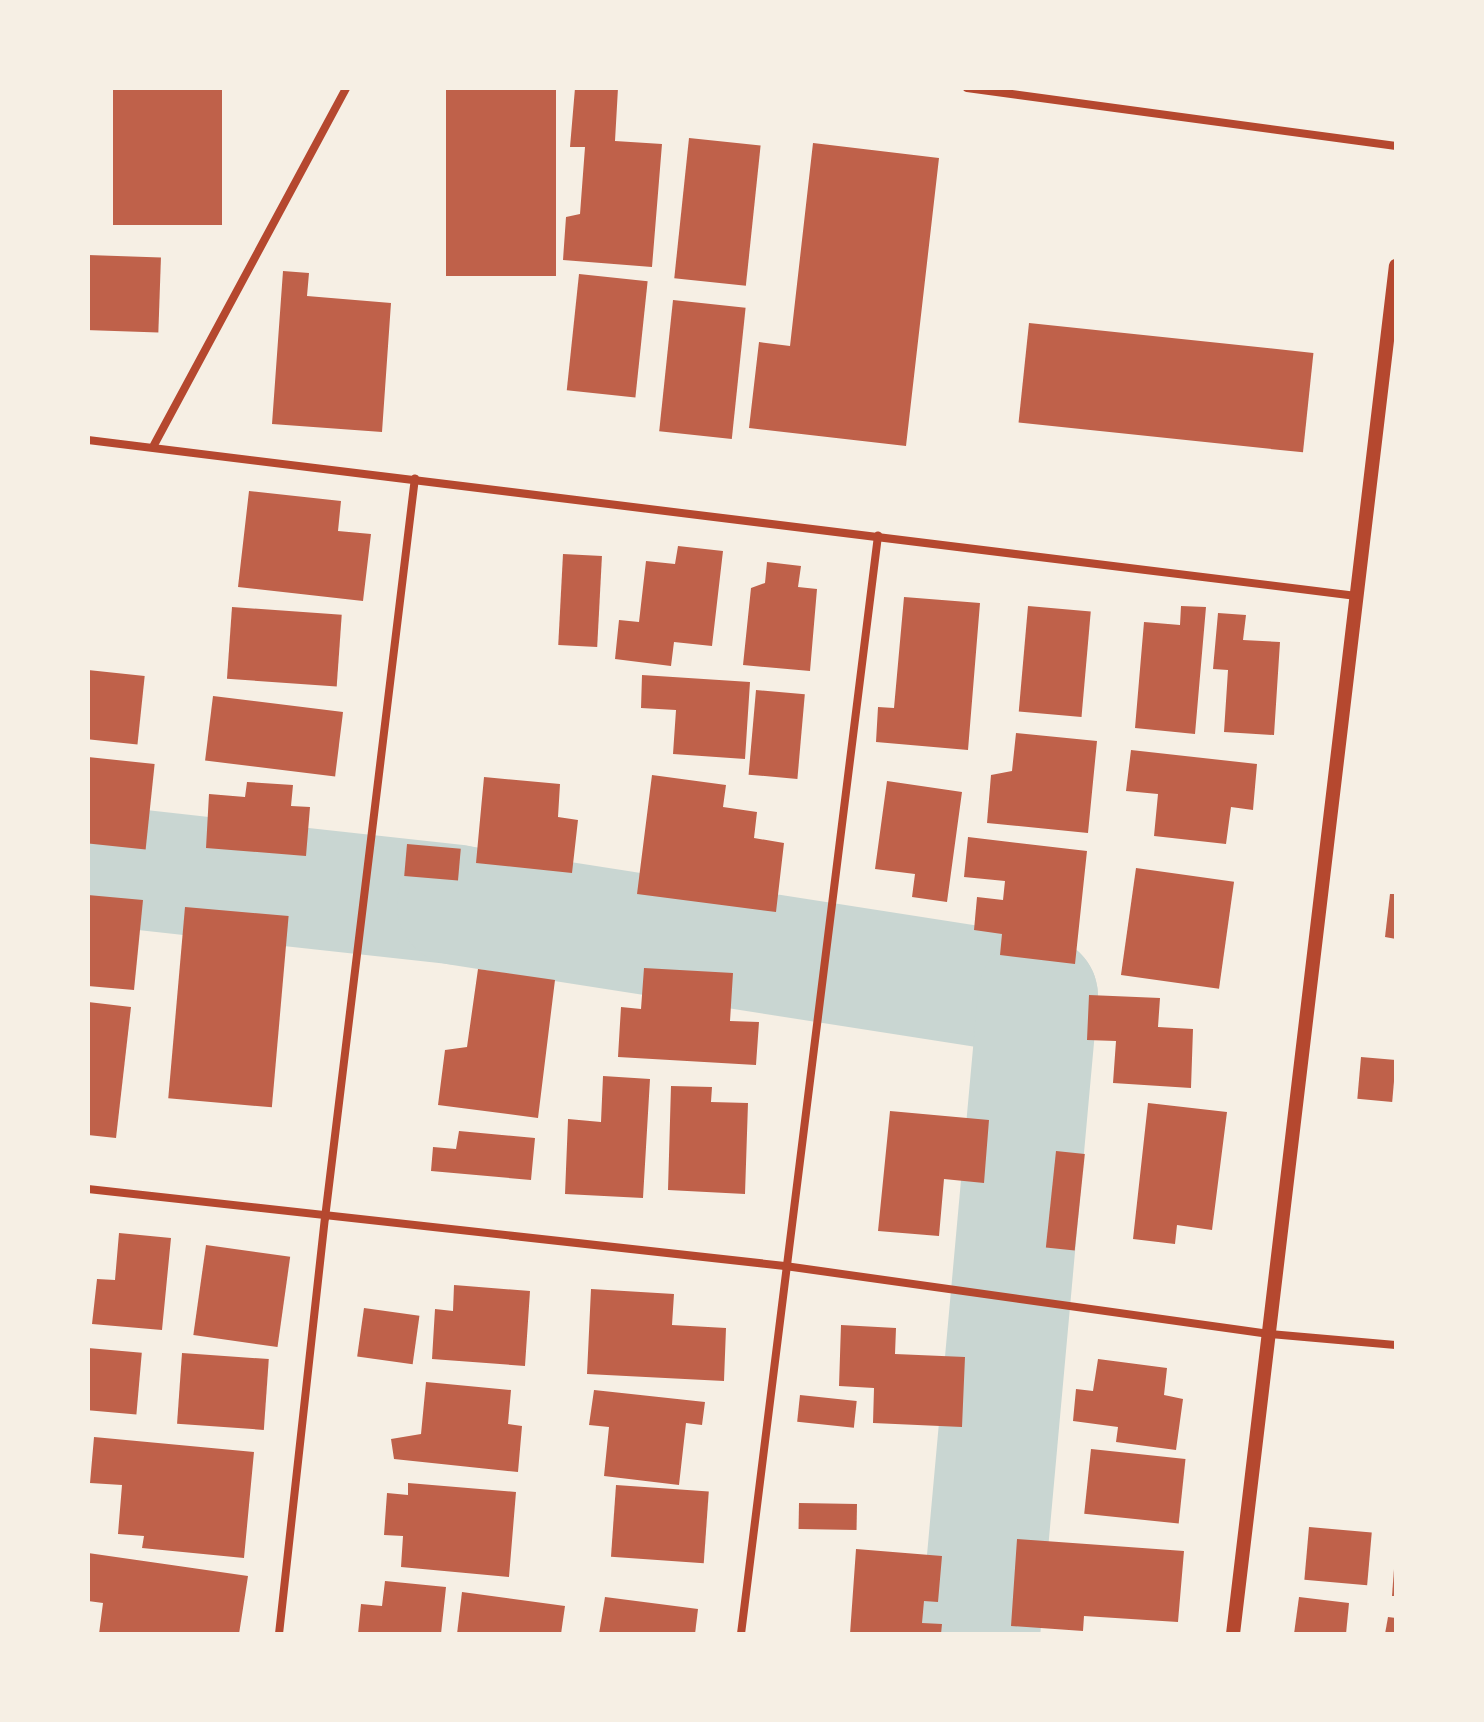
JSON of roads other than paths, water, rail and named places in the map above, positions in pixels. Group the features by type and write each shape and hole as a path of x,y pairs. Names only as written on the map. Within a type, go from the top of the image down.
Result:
{"street":[{"path":"154,445 346,88"},
{"path":"967,88 1396,146"},
{"path":"1233,1634 1396,266"},
{"path":"88,440 154,445 1356,596"},
{"path":"279,1634 325,1218 415,478"},
{"path":"741,1634 878,536"},
{"path":"88,1189 325,1218 785,1266 1269,1334 1396,1345"}],"waterway":[{"path":"88,864 457,905 1038,996 980,1634"}]}
